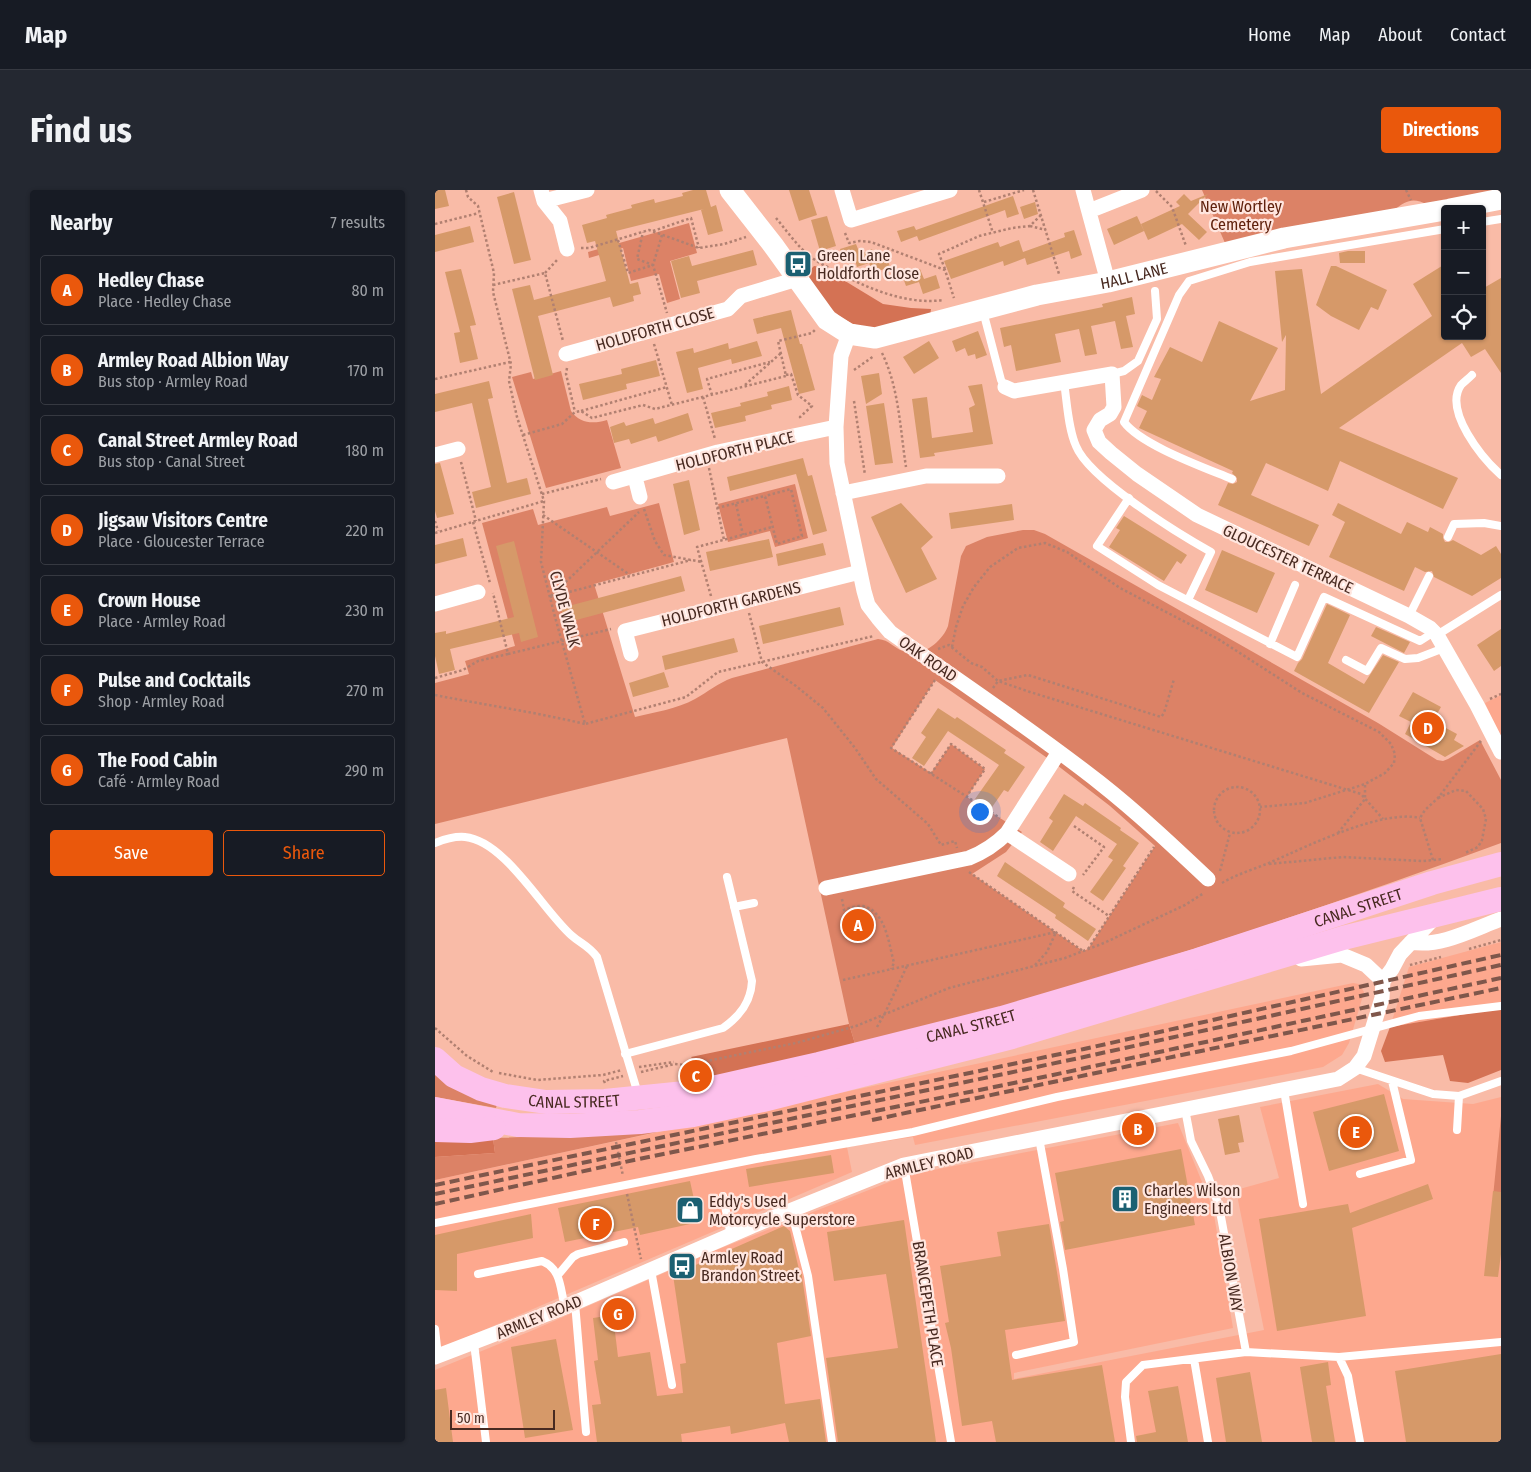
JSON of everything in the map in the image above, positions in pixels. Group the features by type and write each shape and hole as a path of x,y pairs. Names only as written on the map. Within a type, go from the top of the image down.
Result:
{"main road":[{"name":"CANAL STREET","path":"435,1058 454,1076 481,1089 505,1096 546,1102 639,1099 713,1089 1002,1018 1198,960 1431,883 1501,864"},
{"name":"CANAL STREET","path":"435,1109 518,1125 569,1126 641,1122 693,1115 1012,1037 1343,938 1501,899"},
{"path":"435,1130 470,1130 518,1125"}],"street":[{"path":"567,249 560,221 543,195 587,190"},
{"path":"730,190 827,320"},
{"path":"842,190 851,220 949,190"},
{"path":"1083,190 1108,282"},
{"path":"1089,211 1142,190"},
{"path":"1471,205 1501,199"},
{"name":"HALL LANE","path":"827,320 849,334 875,338 1037,295 1108,282 1284,238 1441,211"},
{"name":"HOLDFORTH CLOSE","path":"566,354 728,309 741,296 797,279"},
{"name":"OAK ROAD","path":"849,334 841,356 836,427 837,462 868,605 890,632 1101,784 1214,883"},
{"path":"1005,387 1014,391 1112,374"},
{"name":"GLOUCESTER TERRACE","path":"1112,374 1114,408 1110,414 1100,420 1094,430 1099,442 1137,474 1197,515 1409,616 1430,628 1438,638 1501,752"},
{"name":"HOLDFORTH PLACE","path":"613,482 713,454 836,427"},
{"path":"435,455 458,449"},
{"path":"843,493 925,476 998,476"},
{"path":"635,477 642,502"},
{"name":"HOLDFORTH GARDENS","path":"625,631 860,572"},
{"path":"435,604 478,592"},
{"path":"625,631 631,654"},
{"path":"832,887 969,858 996,844 1010,830 1059,752"},
{"path":"1010,830 1069,874"},
{"path":"1359,1062 1382,998 1383,981 1400,954 1440,913"},
{"path":"1411,942 1422,944 1443,940 1501,919"},
{"path":"1253,964 1342,955 1366,965 1383,981"},
{"name":"ARMLEY ROAD","path":"437,1357 570,1305 791,1210 905,1166 1338,1079 1359,1062"}],"lane":[{"path":"1486,221 1501,219"},
{"path":"1232,480 1145,440 1130,430 1124,422 1179,295 1189,281 1250,262 1441,230"},
{"path":"1112,374 1124,371 1138,361 1157,319 1155,291"},
{"path":"983,309 1001,380 1005,387"},
{"path":"1473,375 1461,386 1457,399 1459,414 1474,444 1485,460 1501,475"},
{"path":"1064,382 1076,447 1091,467 1129,498 1211,552 1187,600"},
{"path":"1129,498 1097,546 1158,585 1270,644 1297,656 1324,597 1420,640 1438,638"},
{"path":"1448,537 1454,524 1485,523 1501,526"},
{"path":"1409,616 1429,576"},
{"path":"1270,644 1295,585"},
{"path":"1346,660 1367,671 1381,648 1405,659 1418,658 1438,638 1501,595"},
{"path":"435,843 452,837 467,837 483,843 499,854 571,935 589,947 597,957 639,1099"},
{"path":"625,1054 723,1028 743,1011 752,991 752,981 727,878"},
{"path":"734,907 754,903"},
{"path":"435,1223 756,1158 913,1132 1057,1097 1291,1051 1419,1016 1501,1006"},
{"path":"1359,1062 1391,1080 1433,1094 1459,1096 1501,1081"},
{"path":"1360,1174 1411,1160 1391,1080"},
{"path":"1284,1090 1303,1204"},
{"path":"1457,1130 1459,1096"},
{"name":"ALBION WAY","path":"1185,1109 1191,1141 1208,1176 1219,1206 1246,1352"},
{"path":"1016,1355 1073,1342 1063,1269 1039,1138"},
{"name":"BRANCEPETH PLACE","path":"905,1166 951,1442"},
{"path":"723,1196 731,1236"},
{"path":"791,1210 808,1276 832,1442"},
{"path":"559,1275 573,1257 578,1254 624,1242"},
{"path":"478,1274 542,1261 548,1263 559,1275 570,1305 586,1432"},
{"path":"651,1270 672,1385"},
{"path":"435,1329 437,1357"},
{"path":"1131,1442 1125,1397 1126,1382 1143,1365 1246,1352 1339,1357 1501,1342"},
{"path":"474,1343 486,1442"},
{"path":"1339,1357 1348,1376 1360,1442"},
{"path":"1194,1360 1208,1442"}],"path":[{"name":"CLYDE WALK","path":"466,190 468,197 477,206 494,273 493,292 510,362 509,381 517,417 544,501 541,562 585,724"},
{"path":"979,190 993,233"},
{"path":"984,202 1024,190"},
{"path":"1033,190 1059,274 1051,276"},
{"path":"1155,190 1172,207 1192,261"},
{"path":"771,212 809,255 856,282 908,299 932,302 955,299 939,254 979,236 1029,226 1046,230"},
{"path":"435,224 479,213"},
{"path":"1029,226 1041,215"},
{"path":"493,285 545,273 567,249 589,248 643,232 653,231 691,218 699,248"},
{"path":"843,226 849,243 871,242 945,270"},
{"path":"653,231 699,248 724,244 763,232"},
{"path":"643,232 637,260 653,265"},
{"path":"661,235 653,265 670,325"},
{"path":"618,240 628,273 653,265"},
{"path":"545,273 569,363 566,374 575,412"},
{"path":"786,376 778,341 812,333 827,320"},
{"path":"650,330 672,405"},
{"path":"840,378 882,351 891,371 894,386 907,480"},
{"path":"744,386 781,352"},
{"path":"435,379 510,362"},
{"path":"712,395 707,379 770,362"},
{"path":"581,411 592,418 643,405 655,410 791,374 798,395 812,406 800,417 805,434"},
{"path":"523,435 561,424 575,412 667,387"},
{"path":"703,397 713,454 717,508 724,540"},
{"path":"853,400 865,475"},
{"path":"458,449 508,654"},
{"path":"542,494 611,476 613,482"},
{"path":"717,508 791,489 802,536 777,544 765,496"},
{"path":"435,521 437,532 544,501"},
{"path":"550,597 597,552 642,502 655,541 665,555 701,562"},
{"path":"736,504 743,535"},
{"path":"543,515 631,576"},
{"path":"715,608 697,547 772,527"},
{"path":"952,647 963,606 974,587 990,567 1018,548 1045,542 1067,552 1120,588 1217,639 1302,693 1379,732 1391,744 1395,754 1394,764 1385,773 1365,784 1305,803 1260,807"},
{"path":"550,597 691,560"},
{"path":"746,601 763,662 823,708 855,748 876,779 928,824 941,844 955,841 958,853 953,861 1083,951"},
{"path":"435,678 463,670 478,661 609,628 625,631"},
{"path":"435,695 585,724 686,697 718,672 890,632"},
{"path":"923,655 949,645 971,663 982,666 998,681 1361,794 1383,820"},
{"path":"942,668 891,748 967,796 1010,830"},
{"path":"998,681 1028,675 1161,717 1164,713 1174,679"},
{"path":"1420,818 1425,810 1438,798 1489,729"},
{"path":"931,774 951,744 985,769 967,796"},
{"path":"1337,834 1365,799 1365,784"},
{"path":"1232,788 1239,788 1253,794 1260,807 1258,820 1249,830 1237,834 1223,829 1215,817 1214,809 1219,796 1232,788"},
{"path":"1438,798 1456,790 1466,791 1483,809 1486,819 1482,840 1478,846 1460,855"},
{"path":"435,1028 467,1056 495,1072 537,1080 603,1075 629,1068 674,1062 687,1065 796,1043 856,1026 949,988 1065,958 1185,905 1214,883 1337,834 1383,820 1410,816 1420,818"},
{"path":"1420,818 1425,833"},
{"path":"1074,826 1104,847 1072,891 1109,916"},
{"path":"1214,883 1230,832"},
{"path":"1088,949 1162,836"},
{"path":"1265,864 1343,857 1423,860 1449,858"},
{"path":"832,887 844,910 861,906 871,909 883,924 894,963 891,969"},
{"path":"843,980 1056,932"},
{"path":"1034,966 1047,952 1056,932"},
{"path":"1414,964 1441,957"},
{"path":"877,1027 907,966"},
{"path":"640,1072 674,1062"},
{"path":"627,1197 640,1255"}],"shaded area":[{"path":"814,266 822,267 883,304 931,309 930,317 881,328 868,328 848,322 832,310 806,278"},
{"path":"1501,695 1501,740 1485,703"},
{"path":"1501,942 1501,1008 1390,1027 1409,967"},
{"path":"1353,983 1359,984 1364,992 1349,1043 1342,1055 1323,1067 915,1145 913,1137 847,1147 852,1172 435,1351 435,1180"},
{"path":"1501,1008 1501,1070 1468,1083 1450,1081 1443,1055 1385,1062 1381,1051 1390,1027"},
{"path":"849,1024 856,1047 721,1077 701,1071 691,1057"},
{"path":"1378,1084 1403,1099 1473,1104 1501,1097 1501,1442 435,1442 435,1370 531,1331 719,1249 907,1175 1178,1123 1213,1209 1233,1328 1014,1373 1014,1379 1264,1330 1236,1190 1279,1178 1260,1107"},
{"path":"493,1138 495,1153 435,1157 435,1139"}],"green space":[{"name":"New Wortley Cemetery","path":"1202,190 1500,190 1428,205 1414,200 1394,210 1225,243"},
{"path":"689,223 697,253 670,261 680,299 667,303 659,274 631,281 623,248 589,258 588,252"},
{"path":"561,371 571,411 583,421 597,422 607,420 621,468 546,488 512,377 531,372 533,379"},
{"path":"795,484 808,538 775,547 770,531 728,542 718,504"},
{"path":"659,503 674,562 594,584 635,717 681,705 732,678 878,639 910,653 924,651 941,638 948,626 961,556 966,546 987,537 1023,530 1034,530 1045,534 1378,723 1437,760 1443,761 1448,759 1480,740 1501,780 1501,843 1349,898 1246,932 1033,998 856,1047 849,1024 787,738 435,824 435,683 469,674 465,661 515,646 482,523 533,509 538,525 607,507 610,516","holes":["935,680 1053,762 1110,806 1155,846 1088,949 1083,951 972,874 1006,852 1022,832 967,797 985,769 951,744 931,773 892,748"]},
{"path":"435,1071 497,1104 496,1108 435,1097"},
{"path":"1501,1116 1501,1198 1493,1197"},
{"path":"657,1132 435,1180 435,1157 495,1153 493,1138"}],"building":[{"path":"435,190 445,190 449,206 435,209"},
{"path":"693,190 706,190 711,207 716,205 723,231 708,235 701,210 704,209 616,231 630,284 638,282 641,294 633,296 634,301 613,307 610,297 538,316 553,375 535,380 512,289 530,285 534,300 606,281 595,241 587,243 582,225 607,218 606,215 632,208 631,205 654,199 655,203 683,196 682,193"},
{"path":"789,190 809,190 817,215 799,221"},
{"path":"514,192 531,260 514,264 497,197"},
{"path":"1184,194 1191,201 1208,194 1188,214 1207,232 1199,240 1182,224 1148,240 1141,224 1180,206 1176,202"},
{"path":"1013,196 1019,214 1007,218 1005,210 919,241 917,236 901,242 897,231 914,226 916,230"},
{"path":"1035,202 1038,214 1024,219 1020,207"},
{"path":"827,216 836,246 820,251 811,220"},
{"path":"1137,216 1144,231 1114,245 1107,229"},
{"path":"470,226 474,242 435,252 435,235"},
{"path":"1074,230 1082,255 1071,259 1069,251 1027,265 1025,258 1004,266 1003,261 951,279 944,261 998,242 1000,247 1019,240 1023,252 1065,237 1064,233"},
{"path":"856,244 860,254 872,249 875,259 886,255 890,267 873,273 869,263 857,267 854,256 843,260 840,249"},
{"path":"753,250 757,265 697,281 700,293 681,298 671,261 689,256 692,266"},
{"path":"1365,251 1365,263 1340,263 1339,253"},
{"path":"1331,266 1336,266 1387,290 1378,310 1371,307 1359,330 1331,316 1316,305"},
{"path":"1441,266 1441,340 1486,340 1486,287 1501,278 1501,373 1485,349 1471,357 1462,343 1339,428 1458,478 1443,509 1340,461 1328,491 1266,463 1251,495 1319,525 1309,546 1218,505 1228,483 1233,484 1237,482 1237,478 1232,473 1233,471 1139,428 1147,411 1137,406 1142,395 1152,400 1161,379 1154,377 1170,347 1202,362 1219,321 1278,348 1250,401 1285,390 1286,335 1282,342 1275,271 1302,269 1321,394 1432,316 1413,284"},
{"path":"461,269 476,325 470,326 478,359 460,363 454,333 460,332 445,272"},
{"path":"920,269 924,279 936,275 940,288 923,294 919,282 906,286 902,275"},
{"path":"1132,297 1135,314 1126,316 1133,347 1121,349 1115,321 1091,326 1097,354 1085,356 1079,329 1055,334 1061,362 1016,371 1011,345 1004,347 1000,328 1103,307 1102,304"},
{"path":"791,310 815,390 799,394 781,328 757,334 753,319"},
{"path":"978,331 987,355 976,359 975,354 968,356 965,348 956,352 952,341"},
{"path":"757,341 762,356 732,364 731,359 698,368 703,389 687,393 676,352 693,348 694,353 728,343 729,349"},
{"path":"929,341 939,358 914,374 903,357"},
{"path":"656,360 660,376 626,384 627,389 583,400 579,384 622,374 621,369"},
{"path":"879,373 882,394 866,404 861,376"},
{"path":"489,381 493,398 488,399 507,483 527,478 531,494 476,508 472,492 491,487 472,403 435,412 435,394"},
{"path":"982,384 993,444 934,453 935,456 920,458 912,399 927,397 932,438 973,432 969,408 975,405 968,386"},
{"path":"789,386 792,400 771,405 772,409 745,416 746,421 715,428 711,413 741,406 740,403 768,396 767,392"},
{"path":"884,403 893,463 875,465 866,406"},
{"path":"688,413 693,430 658,442 656,436 631,444 629,439 614,443 610,427 624,422 626,426 653,418 655,424"},
{"path":"803,458 808,476 812,475 827,531 813,535 796,474 730,491 727,477"},
{"path":"440,463 454,514 437,518 435,511 435,464"},
{"path":"689,480 700,530 684,535 673,484"},
{"path":"901,503 933,537 921,548 937,579 906,593 871,517"},
{"path":"1338,503 1401,534 1407,522 1428,532 1430,527 1443,534 1445,542 1453,540 1481,555 1496,546 1501,554 1501,578 1472,596 1434,577 1432,571 1425,572 1415,567 1404,591 1329,557 1345,522 1332,515"},
{"path":"1012,504 1014,520 951,529 949,513"},
{"path":"1124,516 1187,555 1181,564 1177,561 1164,581 1109,547 1120,530 1116,528"},
{"path":"463,538 467,556 435,564 435,545"},
{"path":"769,539 773,557 710,571 706,552"},
{"path":"514,541 538,637 521,642 519,633 450,649 455,670 439,674 435,656 435,633 446,631 446,634 514,617 496,546"},
{"path":"823,543 826,555 778,566 776,554"},
{"path":"1222,550 1275,573 1257,613 1205,590"},
{"path":"681,576 685,591 565,623 561,608"},
{"path":"1327,604 1350,615 1328,663 1364,684 1383,655 1399,662 1369,713 1294,671 1302,659"},
{"path":"840,607 844,625 763,644 759,626"},
{"path":"1376,627 1410,642 1404,653 1371,636"},
{"path":"1501,629 1501,666 1494,671 1477,645"},
{"path":"734,638 738,652 665,670 662,656"},
{"path":"664,672 669,687 633,697 629,683"},
{"path":"1413,692 1441,707 1433,721 1457,734 1454,740 1464,746 1445,757 1405,734 1411,722 1399,716"},
{"path":"938,708 955,719 957,717 1006,750 1004,753 1025,767 1008,792 1004,790 990,810 975,799 999,765 948,731 924,766 912,758 926,737 921,733"},
{"path":"1064,794 1083,806 1085,803 1139,843 1123,866 1126,868 1103,901 1090,892 1113,860 1108,857 1117,844 1076,816 1053,851 1040,842 1053,821 1049,818"},
{"path":"1005,862 1065,903 1063,907 1096,929 1088,941 1055,918 1056,915 997,876"},
{"path":"1384,1094 1399,1151 1329,1171 1313,1112"},
{"path":"1239,1115 1244,1142 1238,1143 1240,1152 1225,1155 1218,1119"},
{"name":"Charles Wilson Engineers Ltd","path":"1181,1149 1195,1225 1065,1250 1060,1222 1064,1221 1055,1173"},
{"path":"831,1155 834,1173 749,1187 746,1169"},
{"path":"690,1181 699,1222 640,1235 638,1227 565,1242 558,1208"},
{"path":"1428,1184 1433,1199 1352,1228 1366,1316 1277,1331 1259,1219 1348,1204 1350,1213"},
{"path":"1493,1191 1501,1192 1501,1254 1498,1277 1484,1276"},
{"path":"531,1214 533,1238 457,1254 457,1291 435,1290 435,1235"},
{"path":"904,1220 936,1442 838,1442 826,1358 898,1348 886,1274 834,1281 827,1232"},
{"path":"1049,1224 1065,1321 1005,1330 1012,1380 1102,1365 1115,1442 996,1442 992,1421 962,1426 951,1348 945,1323 949,1322 940,1266 1001,1256 997,1232"},
{"path":"784,1226 790,1231 800,1274 802,1274 811,1336 777,1343 785,1404 820,1399 826,1442 789,1442 785,1423 731,1434 730,1426 681,1434 682,1442 597,1442 592,1405 601,1404 594,1361 598,1360 593,1318 613,1315 618,1357 650,1352 657,1396 683,1393 680,1364 686,1363 673,1275"},
{"path":"556,1339 573,1430 525,1438 511,1347"},
{"path":"1501,1354 1501,1442 1406,1442 1395,1371"},
{"path":"1328,1362 1331,1385 1326,1386 1335,1442 1312,1442 1300,1367"},
{"path":"1250,1372 1262,1442 1226,1442 1216,1378"},
{"path":"1178,1386 1188,1442 1137,1442 1136,1436 1156,1432 1148,1391"},
{"path":"446,1388 453,1442 435,1442 435,1390"}],"railway":[{"path":"435,1185 1084,1049 1501,955"},
{"path":"435,1194 1084,1057 1501,965"},
{"path":"435,1204 634,1160 1053,1075 1501,978"},
{"path":"872,1120 1501,988"}],"place":[{"name":"Green Lane Holdforth Close","path":"798,264"},
{"name":"Jigsaw Visitors Centre","path":"1428,728"},
{"name":"Hedley Chase","path":"858,925"},
{"name":"Canal Street Armley Road","path":"696,1076"},
{"name":"Armley Road Albion Way","path":"1138,1129"},
{"name":"Crown House","path":"1356,1132"},
{"name":"Charles Wilson Engineers Ltd","path":"1125,1199"},
{"name":"Eddy's Used Motorcycle Superstore","path":"690,1210"},
{"name":"Pulse and Cocktails","path":"596,1224"},
{"name":"Armley Road Brandon Street","path":"682,1266"},
{"name":"The Food Cabin","path":"618,1314"}]}
